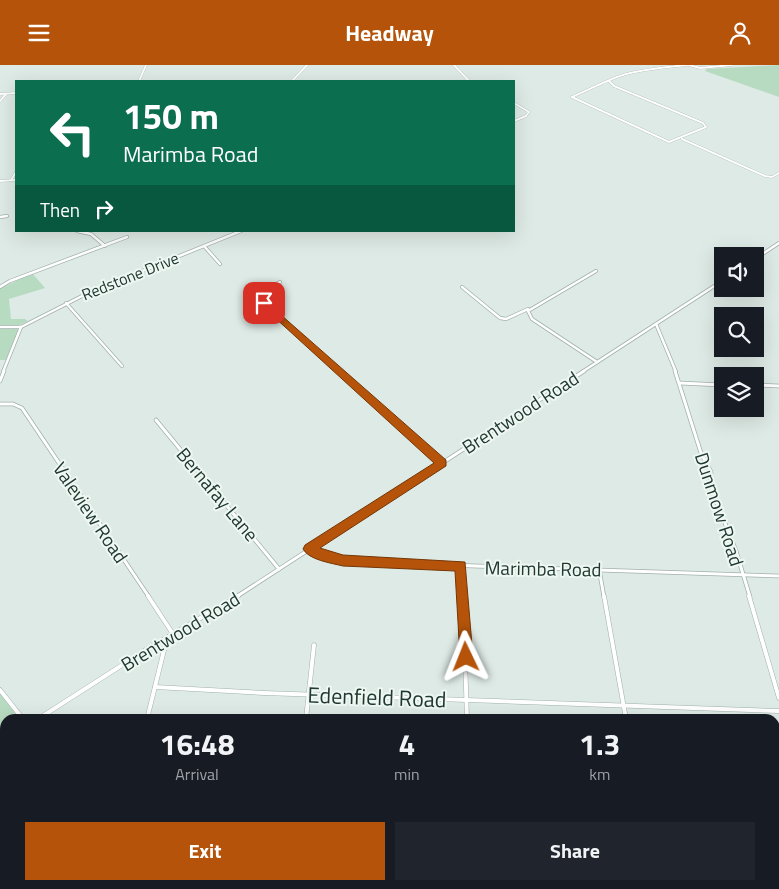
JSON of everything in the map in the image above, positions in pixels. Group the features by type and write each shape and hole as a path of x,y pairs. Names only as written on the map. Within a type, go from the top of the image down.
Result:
{"street":[{"path":"139,80 146,65"},
{"path":"293,80 307,65"},
{"path":"454,65 468,80"},
{"path":"609,81 614,86 706,125 704,129 682,139 669,142 572,97 609,81 646,69 688,65 700,67 732,65"},
{"path":"0,94 15,93"},
{"path":"0,101 6,94"},
{"path":"515,104 529,112 528,115 515,121"},
{"path":"682,139 765,176 772,177 779,173"},
{"path":"11,180 15,174"},
{"path":"0,181 15,180"},
{"path":"0,217 7,216"},
{"path":"80,232 91,235 105,246"},
{"name":"Redstone Drive","path":"21,327 66,303 239,232"},
{"path":"0,287 10,281 127,237"},
{"path":"764,253 779,243"},
{"path":"204,246 220,264"},
{"path":"462,287 500,318 506,319 531,308 596,271"},
{"path":"280,283 257,293 257,295 271,311 442,463"},
{"name":"Brentwood Road","path":"46,714 279,569 714,286"},
{"path":"66,303 122,366"},
{"path":"531,308 528,314 532,319 597,362"},
{"name":"Dunmow Road","path":"656,324 680,383 701,453 711,472 710,485 736,551 779,697"},
{"path":"0,327 21,327 0,381"},
{"path":"680,383 714,385"},
{"path":"764,385 779,386"},
{"name":"Valeview Road","path":"0,404 16,404 22,408 173,634"},
{"name":"Bernafay Lane","path":"156,419 279,569"},
{"name":"Marimba Road","path":"309,549 327,557 343,561 779,576"},
{"path":"461,566 466,633 467,714"},
{"path":"599,569 625,714"},
{"path":"148,714 167,638"},
{"path":"306,714 314,645"},
{"name":"Edenfield Road","path":"155,687 308,695 779,711"},
{"path":"0,690 18,714"}],"green space":[{"path":"779,65 779,97 705,71 707,69"},
{"path":"32,273 45,288 9,299 11,319 25,319 28,321 17,326 0,326 0,289"},
{"path":"0,329 18,329 6,360 0,360"},
{"path":"0,693 15,714 0,714"}],"route":[{"path":"264,303 442,463 309,549 327,557 343,561 461,566 466,657"}]}
